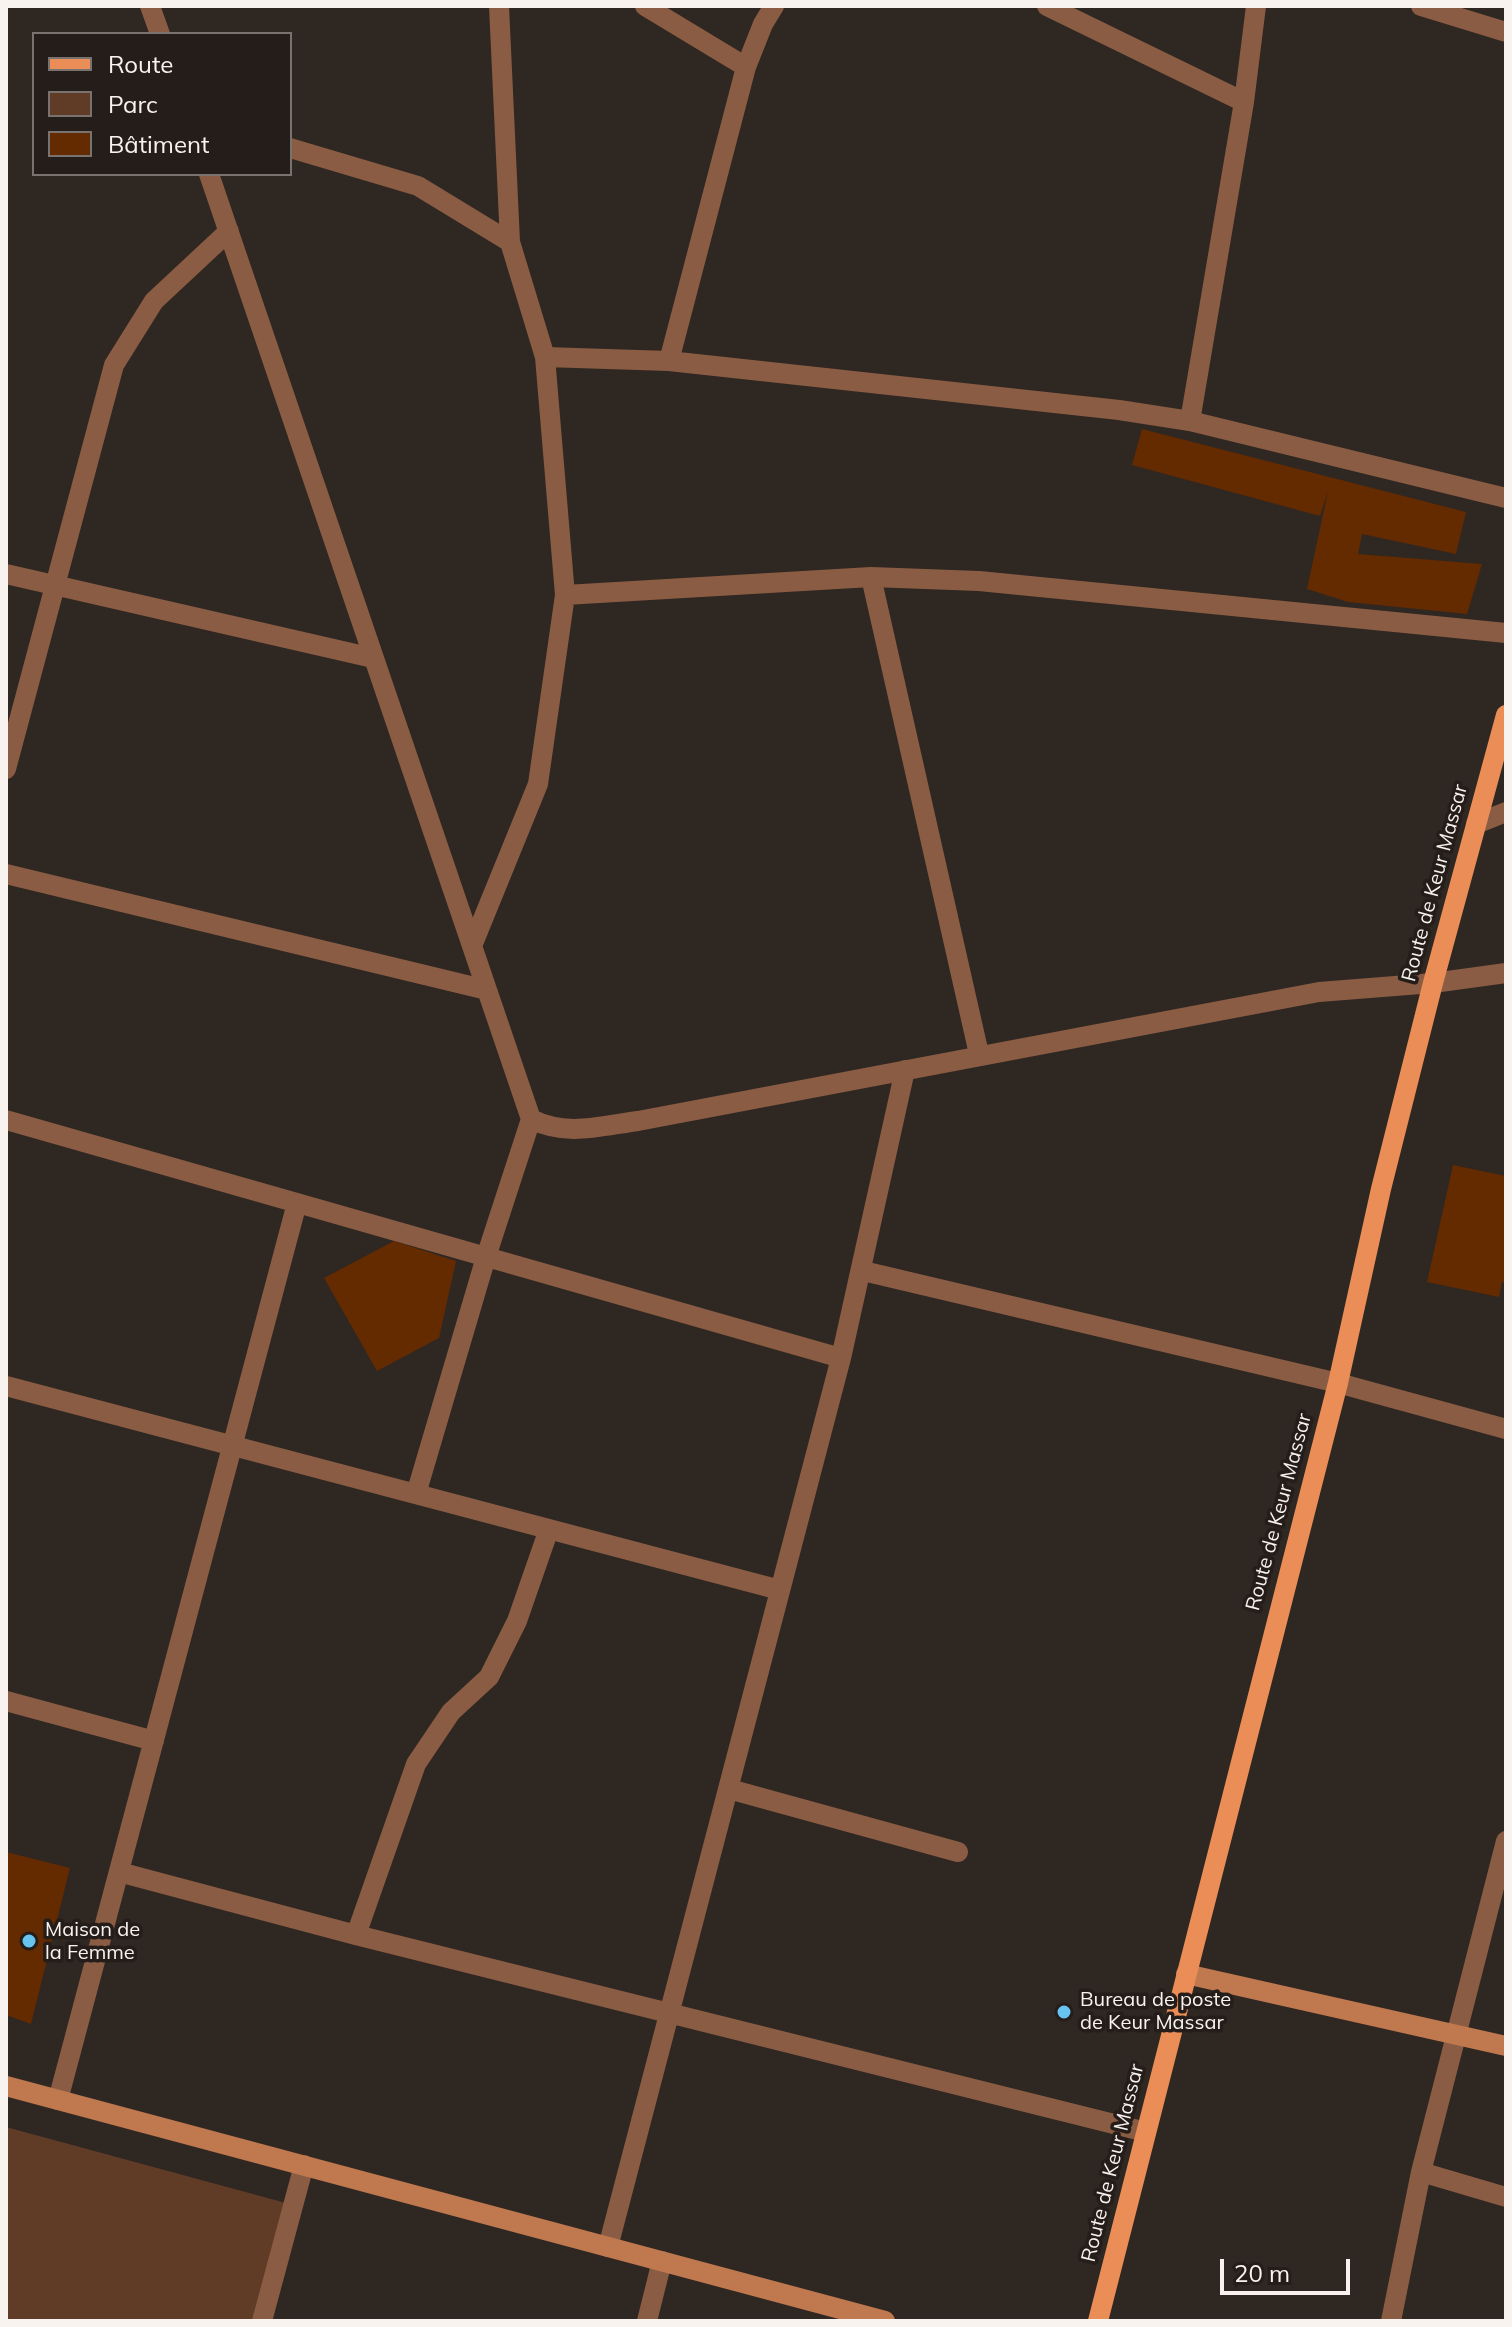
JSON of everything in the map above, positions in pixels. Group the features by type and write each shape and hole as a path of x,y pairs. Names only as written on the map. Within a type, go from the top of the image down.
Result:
{"main road":[{"name":"Route de Keur Massar","path":"1098,2321 1338,1383 1433,983 1506,715"}],"street":[{"path":"150,6 159,32"},
{"path":"472,946 538,784 565,595 545,357 510,242 499,6"},
{"path":"645,6 746,67"},
{"path":"669,361 746,67 763,24 774,6"},
{"path":"1047,6 1244,102"},
{"path":"1190,421 1244,102 1256,6"},
{"path":"1421,6 1506,32"},
{"path":"292,149 418,186 510,242"},
{"path":"210,176 531,1119 486,1257 416,1494"},
{"path":"6,769 114,365 154,301 229,231"},
{"path":"545,357 669,361 893,384 1190,421 1506,498"},
{"path":"6,574 373,658"},
{"path":"565,595 871,577 979,581 1162,596 1506,633"},
{"path":"871,577 979,1054"},
{"path":"1476,824 1506,812"},
{"path":"6,874 487,990"},
{"path":"531,1119 550,1128 568,1131 704,1110 979,1054 1319,992 1433,983 1506,973"},
{"path":"608,2247 863,1271 905,1070"},
{"path":"6,1120 841,1358"},
{"path":"58,2100 297,1203"},
{"path":"863,1271 1338,1383 1506,1429"},
{"path":"6,1386 780,1590"},
{"path":"356,1935 416,1764 451,1712 489,1677 517,1621 549,1529"},
{"path":"6,1701 154,1741"},
{"path":"729,1789 958,1852"},
{"path":"1391,2321 1421,2172 1459,2036 1506,1841"},
{"path":"119,1872 356,1935 1146,2132"},
{"path":"1186,1974 1506,2046"},
{"path":"6,2086 885,2321"},
{"path":"262,2321 304,2165"},
{"path":"1421,2172 1506,2197"},
{"path":"647,2321 662,2261"}],"green space":[{"path":"6,2127 286,2203 254,2321 6,2321"}],"building":[{"path":"1142,429 1466,512 1456,554 1362,534 1358,554 1482,564 1467,614 1348,602 1307,589 1328,491 1320,516 1132,465"},
{"path":"1453,1165 1506,1176 1506,1283 1502,1282 1499,1297 1427,1282"},
{"path":"394,1241 456,1261 439,1338 377,1371 324,1278"},
{"name":"Maison de la Femme","path":"6,1852 70,1868 31,2024 6,2015"}],"place":[{"name":"Maison de la Femme","path":"29,1941"},
{"name":"Bureau de poste de Keur Massar","path":"1064,2012"}]}
